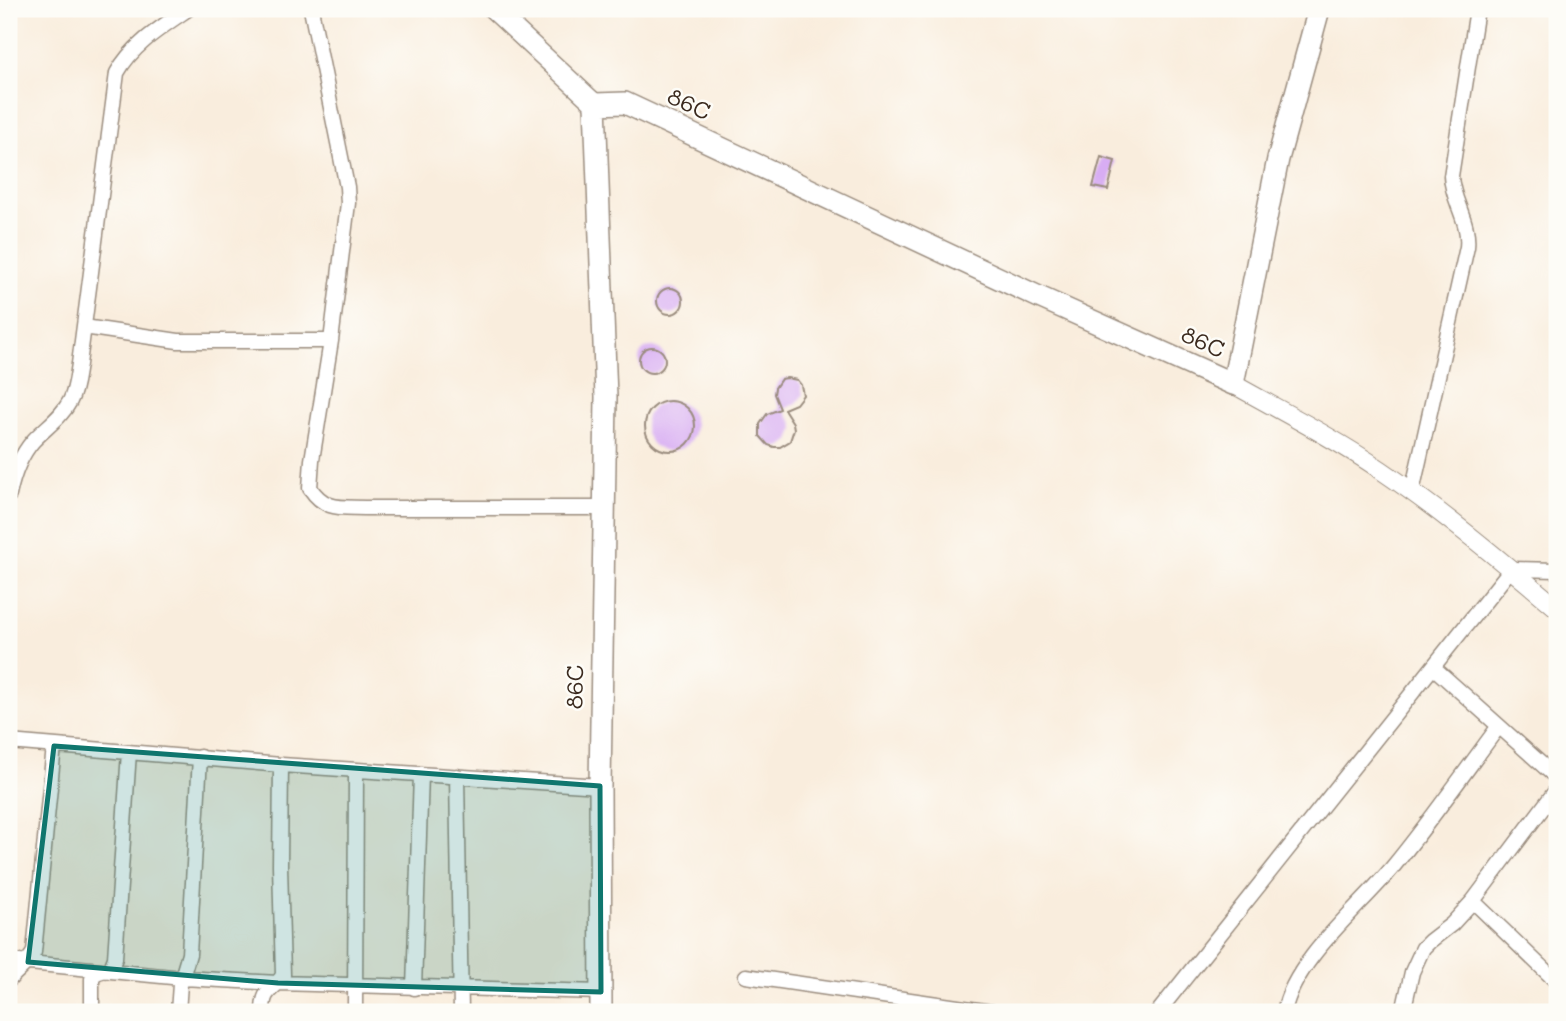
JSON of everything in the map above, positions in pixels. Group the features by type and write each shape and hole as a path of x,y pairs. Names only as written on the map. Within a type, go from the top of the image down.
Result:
{"main road":[{"path":"493,9 595,104"},
{"name":"86C","path":"601,1002 600,786 606,397 595,104 625,103 1027,292 1233,384 1278,159 1319,9"}],"street":[{"path":"9,495 13,475 27,450 54,422 74,393 117,73 134,50 188,9"},
{"path":"311,9 348,203 310,488 328,505 365,508 604,508"},
{"path":"1412,492 1468,236 1467,227 1455,201 1451,176 1477,9"},
{"path":"84,327 178,341 331,341"},
{"path":"1233,384 1380,469 1457,524 1557,608"},
{"path":"1511,569 1557,570"},
{"path":"1158,1012 1511,569"},
{"path":"1433,667 1557,778"},
{"path":"1284,1012 1301,971 1392,868 1499,726"},
{"path":"9,742 281,765 600,786"},
{"path":"9,980 28,962 34,952 54,746"},
{"path":"92,1012 92,979 97,972 111,968 115,958 129,752"},
{"path":"178,1012 178,1000 189,954 200,757"},
{"path":"263,1012 268,990 278,984 284,965 280,865 281,765"},
{"path":"355,1012 356,770"},
{"path":"414,988 421,774"},
{"path":"457,776 461,1012"},
{"path":"1403,1012 1412,972 1423,948 1452,924 1473,901 1557,789"},
{"path":"1473,901 1557,982"},
{"path":"9,961 183,978 278,984 355,984 461,989 601,1002"},
{"path":"747,976 992,1012"}],"highlighted area":[{"path":"54,746 600,786 601,992 278,983 28,962"}],"building":[{"path":"1101,157 1115,161 1108,190 1093,187"},
{"path":"670,288 679,292 683,301 679,310 670,314 661,310 657,301 661,292"},
{"path":"652,347 661,351 665,360 661,369 652,373 643,369 639,360 643,351"},
{"path":"781,379 797,380 803,395 796,404 784,409 793,423 790,441 780,447 774,447 768,445 760,436 760,424 767,414 780,409 774,394 775,388"},
{"path":"670,401 688,408 695,426 688,444 670,451 652,444 645,426 652,408"}]}
